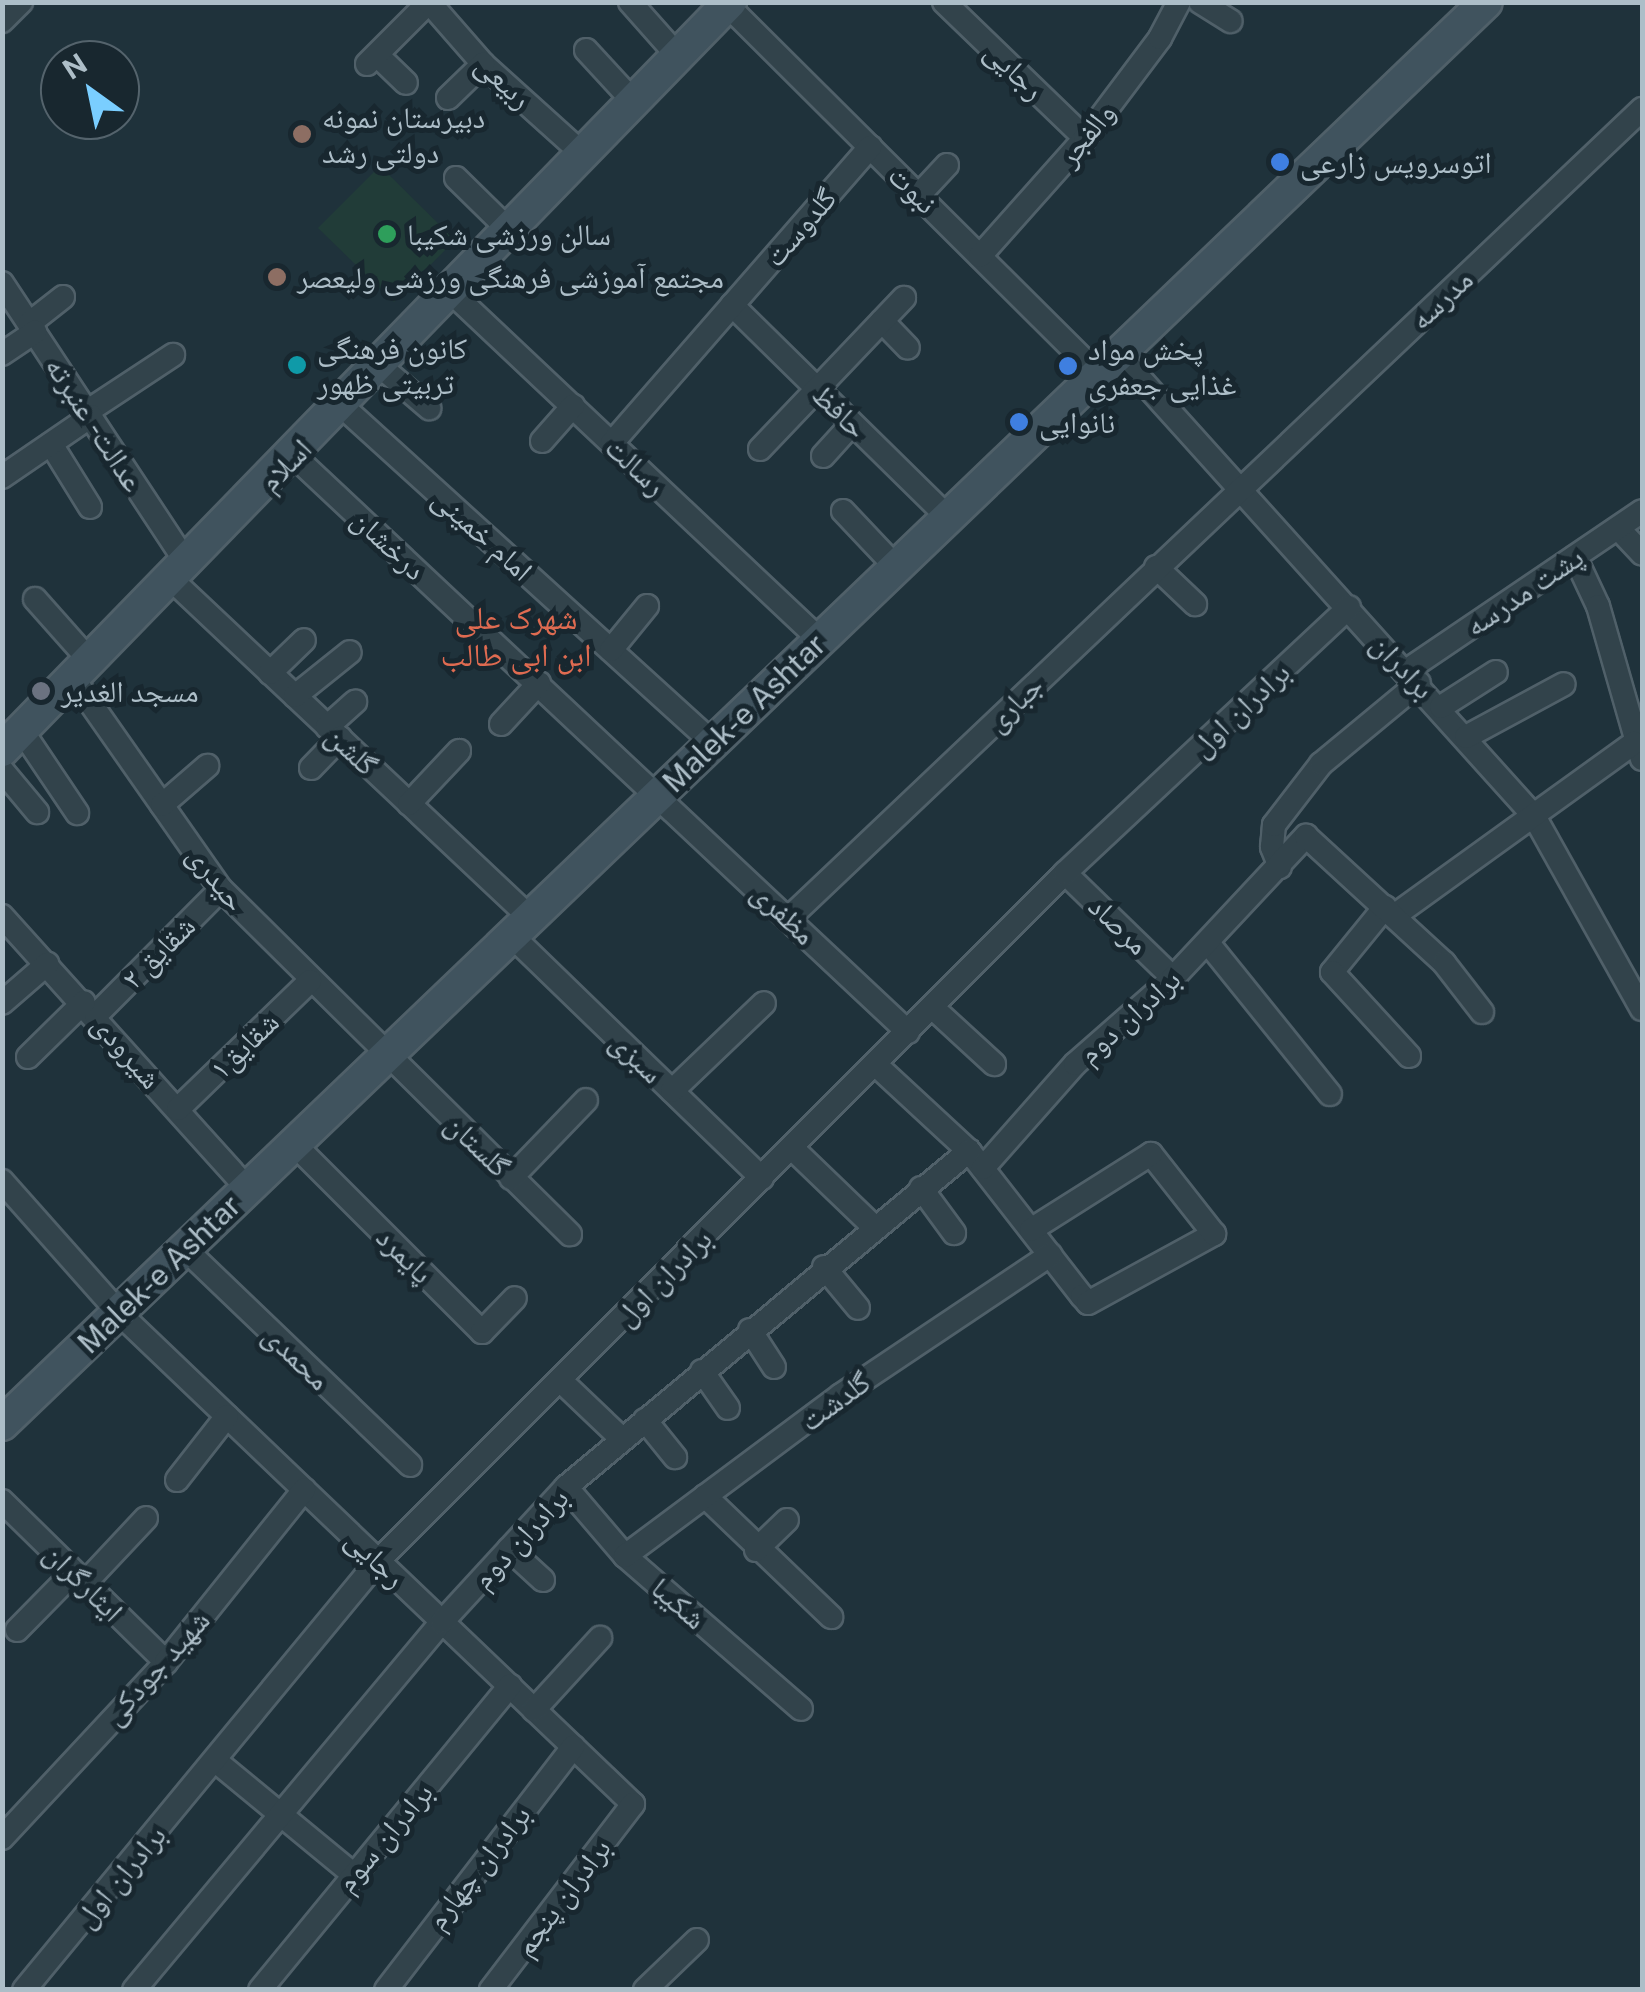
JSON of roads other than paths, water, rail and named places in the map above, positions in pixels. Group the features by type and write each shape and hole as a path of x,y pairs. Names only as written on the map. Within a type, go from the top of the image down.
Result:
{"street":[{"path":"630,2 678,56"},
{"name":"رجایی","path":"944,2 1085,138"},
{"name":"والفجر","path":"980,256 1085,138 1160,38 1179,2"},
{"path":"1200,2 1230,21"},
{"name":"Malek-e Ashtar","path":"2,1424 1486,2"},
{"path":"406,83 372,59 434,4"},
{"name":"ربیعی","path":"434,4 483,64 583,154"},
{"name":"اسلام","path":"12,740 181,573 728,4"},
{"name":"نبوت","path":"728,4 980,256 1108,364"},
{"path":"586,50 634,102"},
{"path":"448,98 483,64"},
{"name":"مدرسه","path":"1239,488 1642,110"},
{"name":"گلدوست","path":"612,443 870,147"},
{"path":"919,195 947,165"},
{"path":"456,178 510,231"},
{"name":"عدالت - عنبرته","path":"2,282 89,414 181,573"},
{"name":"رسالت","path":"452,292 820,640"},
{"path":"2,354 63,297"},
{"path":"760,449 904,298"},
{"name":"حافظ","path":"732,305 948,517"},
{"path":"882,321 908,348"},
{"path":"2,477 173,355"},
{"name":"برادران","path":"1108,364 1239,488 1441,708 1534,816 1590,904 1642,1009"},
{"path":"380,366 429,408"},
{"name":"امام خمینی","path":"342,406 713,743"},
{"path":"542,441 572,406"},
{"path":"823,456 852,424"},
{"path":"51,444 90,507"},
{"name":"درخشان","path":"294,456 659,794"},
{"name":"جباری","path":"789,918 1239,488"},
{"path":"843,511 896,567"},
{"name":"پشت مدرسه","path":"1412,677 1642,511"},
{"path":"1618,528 1642,554"},
{"path":"1410,1056 1332,972 1390,911 1638,751 1598,606 1575,557"},
{"path":"1156,567 1195,604"},
{"name":"گلشن","path":"181,573 270,673 409,804 521,927"},
{"name":"حیدری","path":"35,599 162,805 221,889 386,1057"},
{"path":"611,650 647,606"},
{"name":"برادران اول","path":"24,1990 378,1561 1065,873 1349,608"},
{"path":"270,673 304,640"},
{"path":"296,696 350,652"},
{"path":"1441,708 1496,672"},
{"path":"1280,867 1272,846 1274,825 1320,764 1412,677"},
{"path":"501,724 539,683"},
{"path":"1466,737 1564,684"},
{"path":"311,768 354,702"},
{"path":"12,740 77,814"},
{"path":"409,804 458,750"},
{"path":"162,805 207,766"},
{"path":"2,770 37,812"},
{"name":"مظفری","path":"659,794 908,1032"},
{"name":"برادران دوم","path":"134,1990 442,1622 566,1487 872,1226 921,1188 976,1160 1075,1064 1173,978 1306,836 1390,911"},
{"name":"مرصاد","path":"1065,873 1173,978"},
{"name":"شقایق ۲","path":"28,1057 90,1009 221,889"},
{"path":"1390,911 1444,963 1482,1012"},
{"name":"شیرودی","path":"2,916 90,1009 248,1189"},
{"name":"سبزی","path":"521,927 672,1091 762,1178"},
{"path":"1208,943 1330,1094"},
{"path":"2,1003 48,964"},
{"name":"شقایق۱","path":"178,1110 310,980"},
{"path":"672,1091 764,1003"},
{"path":"932,1008 994,1064"},
{"name":"گلستان","path":"386,1057 570,1234"},
{"path":"876,1066 976,1160 1088,1304 1214,1234 1151,1154 1031,1230"},
{"path":"511,1178 586,1100"},
{"name":"پایمرد","path":"294,1144 482,1332 515,1298"},
{"path":"792,1148 872,1226"},
{"name":"رجایی","path":"2,1181 119,1312 632,1804"},
{"path":"921,1188 954,1233"},
{"name":"محمدی","path":"185,1249 410,1464"},
{"name":"گلدشت","path":"626,1556 841,1395 1050,1255"},
{"path":"824,1267 858,1308"},
{"path":"750,1330 774,1367"},
{"path":"702,1371 728,1408"},
{"path":"560,1380 622,1439"},
{"path":"177,1480 227,1416"},
{"path":"645,1420 675,1457"},
{"name":"شکیبا","path":"566,1487 626,1556 801,1709"},
{"name":"شهید جودکی","path":"2,1838 166,1662 304,1490"},
{"path":"706,1496 756,1550 832,1616"},
{"name":"ایثارگران","path":"2,1501 166,1662"},
{"path":"17,1630 146,1518"},
{"path":"756,1550 787,1520"},
{"path":"509,1550 543,1580"},
{"path":"534,1710 600,1638"},
{"name":"برادران سوم","path":"260,1990 510,1686"},
{"name":"برادران چهارم","path":"386,1990 573,1747"},
{"path":"216,1762 353,1874"},
{"name":"برادران پنجم","path":"491,1990 632,1804"},
{"path":"645,1990 697,1940"}],"place":[{"name":"دبیرستان نمونه دولتی رشد","path":"302,134"},
{"name":"اتوسرویس زارعی","path":"1280,162"},
{"name":"سالن ورزشی شکیبا","path":"387,234"},
{"name":"مجتمع آموزشی فرهنگی ورزشی ولیعصر","path":"277,277"},
{"name":"کانون فرهنگی تربیتی ظهور","path":"297,365"},
{"name":"پخش مواد غذایی جعفری","path":"1068,366"},
{"name":"نانوایی","path":"1019,422"},
{"name":"مسجد الغدیر","path":"41,691"}],"district":[{"name":"شهرک علی ابن ابی طالب","path":"516,638"}]}
